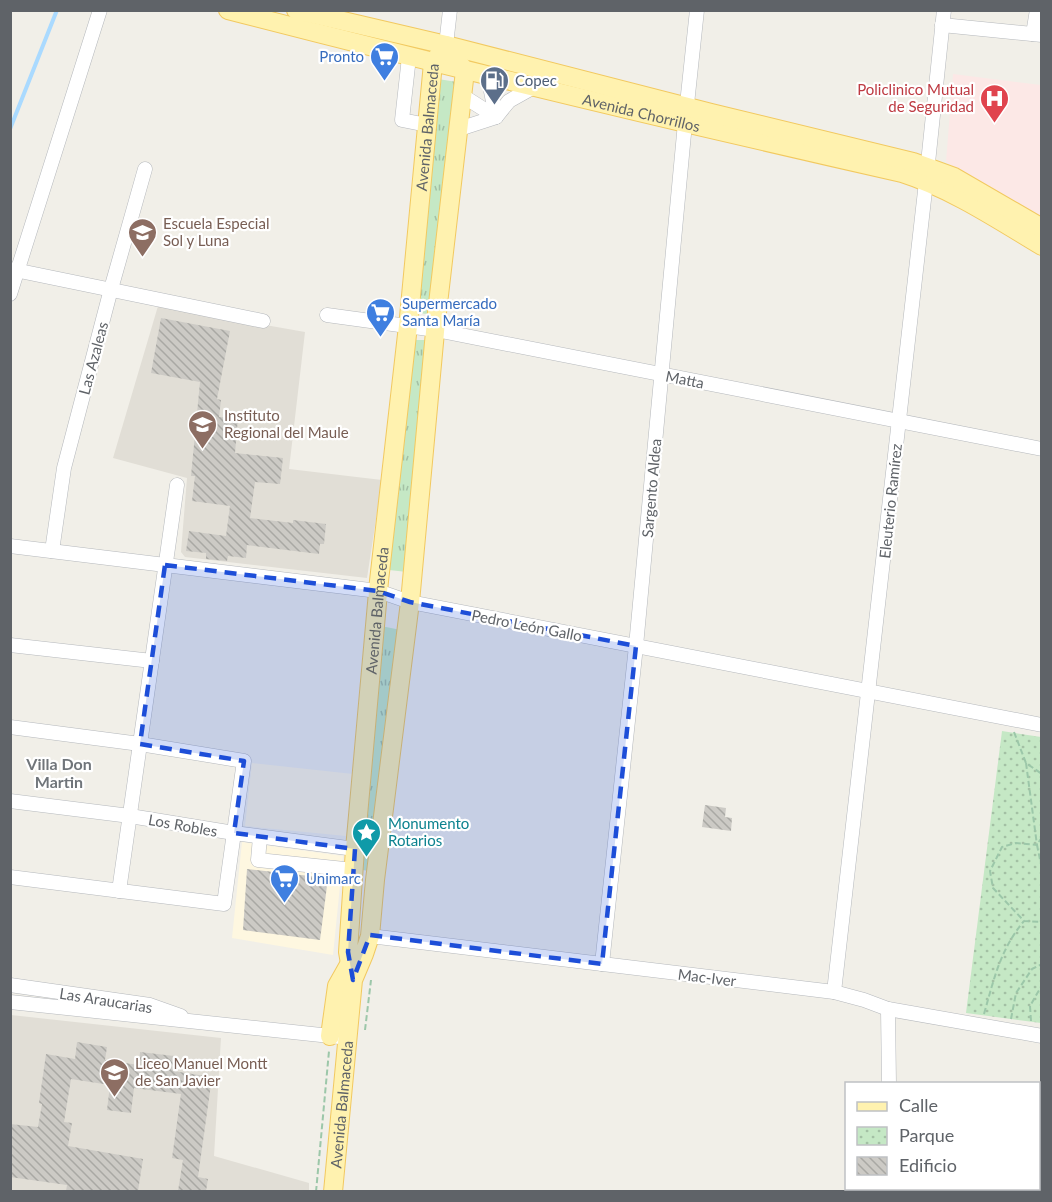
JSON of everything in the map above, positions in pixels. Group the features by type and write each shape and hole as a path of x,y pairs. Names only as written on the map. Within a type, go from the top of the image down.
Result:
{"main road":[{"name":"Avenida Chorrillos","path":"228,10 534,87 898,158 927,174 945,190 1041,246"},
{"name":"Avenida Chorrillos","path":"296,10 446,45 686,115"},
{"name":"Avenida Balmaceda","path":"333,1191 339,1037 351,971 348,952 355,849 378,591 408,326 433,63 446,45 465,71 436,330 410,602 370,936 364,954 351,971"},
{"path":"427,125 459,129"},
{"name":"Avenida Chorrillos","path":"927,174 966,183 1041,228"}],"street":[{"path":"10,294 14,270 100,10"},
{"path":"446,45 450,10"},
{"name":"Sargento Aldea","path":"602,964 636,646 697,10"},
{"name":"Eleuterio Ramírez","path":"834,992 944,10"},
{"path":"942,25 1037,34 1037,10"},
{"path":"409,57 402,120 427,125"},
{"path":"488,76 496,117"},
{"path":"459,129 496,117 509,101 534,87"},
{"path":"462,96 496,117"},
{"name":"Las Azaleas","path":"52,551 64,468 145,169"},
{"path":"14,270 262,321"},
{"name":"Matta","path":"327,315 436,330 1041,449"},
{"path":"119,891 177,485"},
{"name":"Pedro León Gallo","path":"10,546 378,591 410,602 1041,724"},
{"path":"10,645 152,661"},
{"path":"10,727 140,744 244,761 224,904 10,877"},
{"name":"Los Robles","path":"10,801 355,849"},
{"path":"260,837 258,860 354,870"},
{"name":"Mac-Iver","path":"370,936 834,992 888,1009 982,1026 1036,1032"},
{"name":"Las Araucarias","path":"10,985 150,1005 200,1023"},
{"name":"Las Araucarias","path":"10,1002 339,1037"},
{"path":"888,1009 889,1082"}],"path":[{"path":"1000,717 1012,726 1026,762 1041,869"},
{"path":"1026,762 1041,774"},
{"path":"1037,845 1041,837"},
{"path":"1037,845 1016,843 1002,847 990,871 993,888 1024,921 1041,922"},
{"path":"982,1026 999,961 1024,921"},
{"path":"1010,1024 1016,993 1032,969 1041,964"},
{"path":"1036,1032 1030,1006 1041,985"},
{"path":"316,1191 339,1037"}],"highlighted area":[{"path":"165,565 378,591 410,602 636,646 602,964 370,935 353,980 348,952 355,849 234,833 244,761 140,744"}],"shaded area":[{"name":"Policlinico Mutual de Seguridad","path":"953,74 1041,85 1041,222 946,162"},
{"name":"Instituto Regional del Maule","path":"158,306 305,332 289,469 382,480 367,578 185,557 181,552 187,478 113,458"},
{"path":"252,763 353,774 346,836 245,826"},
{"path":"242,842 343,856 333,955 232,938"},
{"name":"Liceo Manuel Montt de San Javier","path":"11,1015 221,1038 214,1156 309,1183 309,1192 11,1192"}],"green space":[{"path":"438,79 457,82 429,314 414,313"},
{"path":"412,340 429,340 407,572 389,570"},
{"path":"381,626 401,630 373,872 358,869"},
{"path":"1002,731 1041,737 1041,1023 966,1013"}],"building":[{"path":"161,318 230,331 217,399 221,400 219,417 238,418 235,453 283,458 280,484 255,482 250,518 326,524 324,544 320,544 319,554 247,545 246,558 228,556 227,561 206,559 206,553 186,551 189,531 226,536 230,506 192,501 195,476 191,476 200,382 151,373"},
{"path":"705,805 726,808 725,817 732,818 731,831 702,827"},
{"name":"Unimarc","path":"247,869 328,878 320,940 243,930"},
{"path":"77,1042 107,1047 105,1060 139,1065 140,1052 174,1056 173,1071 212,1077 198,1177 208,1179 206,1191 178,1191 183,1160 172,1158 181,1094 134,1088 131,1113 107,1110 110,1085 71,1079 64,1122 72,1123 68,1146 143,1159 138,1191 66,1191 67,1185 10,1177 10,1124 38,1127 46,1054 75,1059"}],"waterway":[{"path":"10,129 57,10"}],"place":[{"name":"Pronto","path":"385,82"},
{"name":"Copec","path":"494,106"},
{"name":"Policlinico Mutual de Seguridad","path":"995,124"},
{"name":"Escuela Especial Sol y Luna","path":"142,258"},
{"name":"Supermercado Santa María","path":"381,338"},
{"name":"Instituto Regional del Maule","path":"203,450"},
{"name":"Monumento Rotarios","path":"367,858"},
{"name":"Unimarc","path":"285,904"},
{"name":"Liceo Manuel Montt de San Javier","path":"114,1098"}],"district":[{"name":"Villa Don Martin","path":"59,772"}]}
